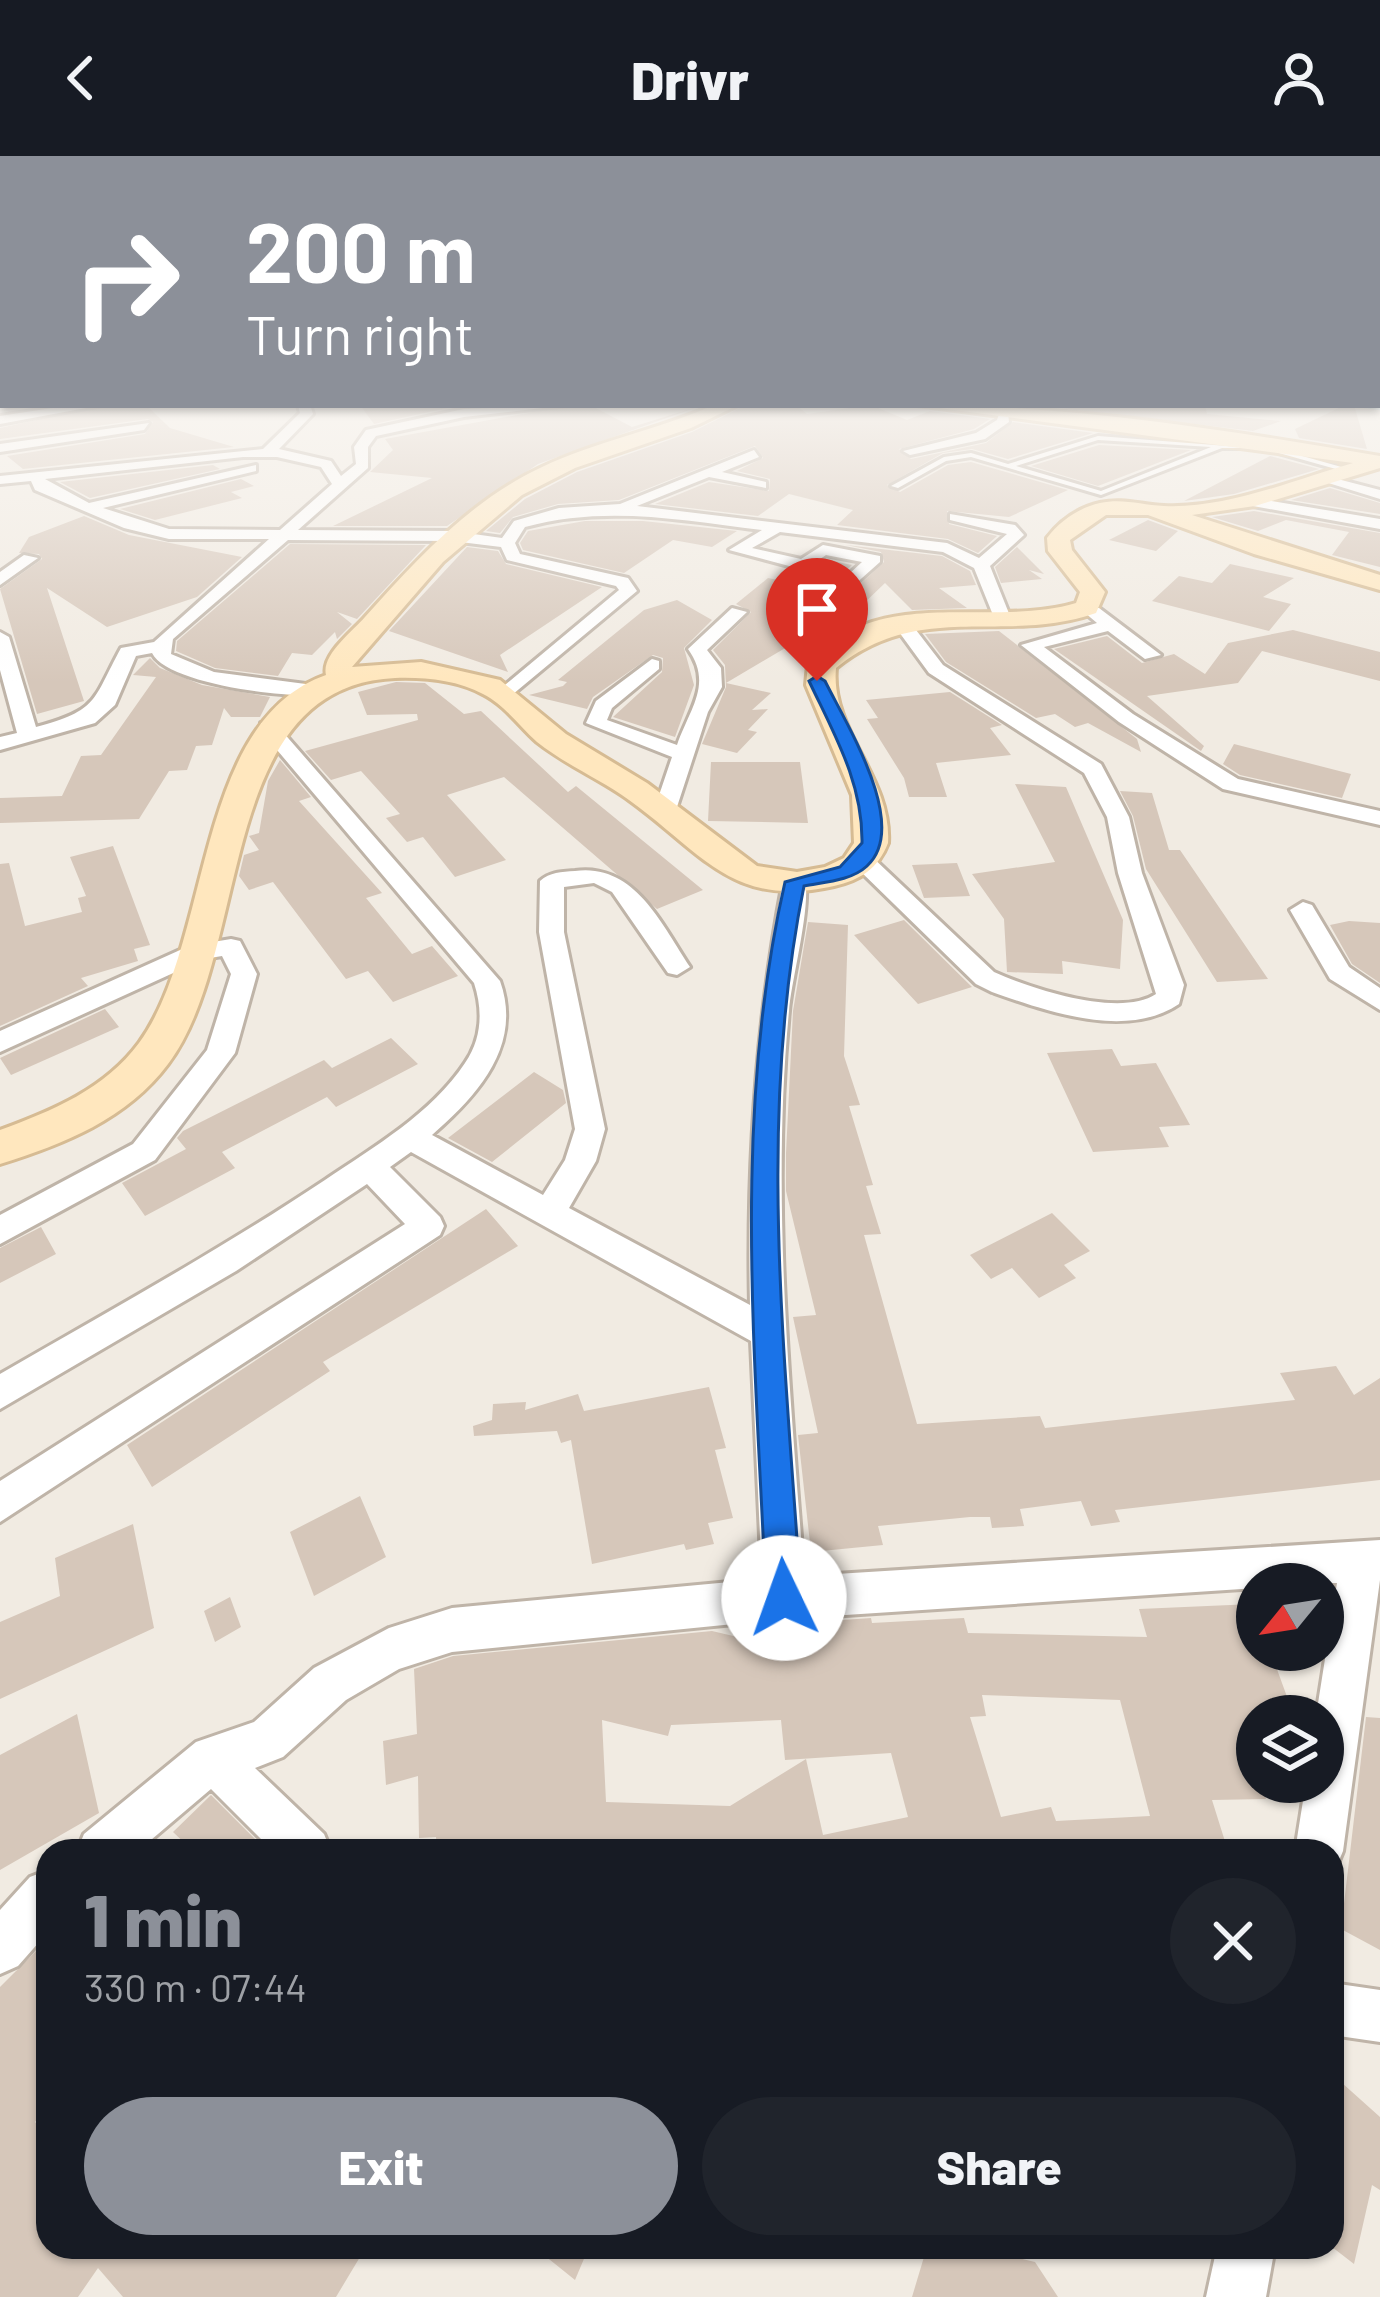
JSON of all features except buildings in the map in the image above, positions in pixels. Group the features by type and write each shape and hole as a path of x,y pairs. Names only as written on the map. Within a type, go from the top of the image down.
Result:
{"main road":[{"path":"346,679 337,670 340,661 452,536 530,483"},
{"path":"0,1147 71,1123 117,1093 160,1047 189,997 231,828 268,727 314,690 346,679 429,670 468,677 506,694 574,756 639,791 714,859 742,874 795,882 847,871 862,860 871,843 872,811 860,770 817,681 822,665 837,651 900,622 1099,616 1094,592 1060,551 1058,538 1101,512 1126,507 1172,511 1247,501 1310,483"},
{"path":"1172,511 1247,544 1380,583"}],"street":[{"path":"39,483 83,508 170,534 452,536 507,543"},
{"path":"83,508 182,483"},
{"path":"507,543 527,520 619,508 685,483"},
{"path":"752,483 761,485"},
{"path":"1342,483 1380,495"},
{"path":"314,690 195,671 172,664 161,656 160,646 164,637 290,532 339,484"},
{"path":"1247,501 1380,524"},
{"path":"619,508 964,553 981,565 1001,616"},
{"path":"955,517 1010,528 1016,535 981,565"},
{"path":"774,530 737,550 804,565 823,550 874,560 826,605"},
{"path":"506,694 628,591 609,578 521,561 513,557 507,543"},
{"path":"0,580 30,558"},
{"path":"664,813 712,687 711,668 698,649 738,612"},
{"path":"1152,655 1099,616 1030,645 1126,718 1231,784 1380,818"},
{"path":"862,860 986,979 1010,992 1100,1009 1148,1010 1169,998 1172,985 1130,873 1118,817 1093,769 936,669 900,622"},
{"path":"0,637 28,737"},
{"path":"0,744 88,719 105,705 128,652 160,646"},
{"path":"652,664 603,705 596,724 683,754"},
{"path":"0,1393 296,1217 410,1137 477,1068 494,1031 496,1003 487,981 268,727"},
{"path":"549,1213 591,1134 574,1018 544,906 551,881 598,874 621,887 677,968"},
{"path":"784,1598 769,1333 765,1076 778,957 795,882"},
{"path":"1303,910 1339,973 1380,1000"},
{"path":"0,1042 198,952 231,947 244,974 221,1053 144,1152 0,1231"},
{"path":"410,1137 769,1333"},
{"path":"0,1503 428,1226 369,1166"},
{"path":"114,1839 212,1758 267,1741 330,1684 389,1650 452,1630 784,1598 1371,1561 1320,1839"},
{"path":"212,1758 295,1839"},
{"path":"0,1948 36,1908"},
{"path":"1344,2011 1380,2017"},
{"path":"1236,2297 1244,2259"}],"lane":[{"path":"895,486 901,483"},
{"path":"1067,483 1101,493 1127,483"}],"route":[{"path":"784,1598 764,1227 765,1076 778,957 795,882 847,871 862,860 871,843 872,811 860,770 817,681"}]}
